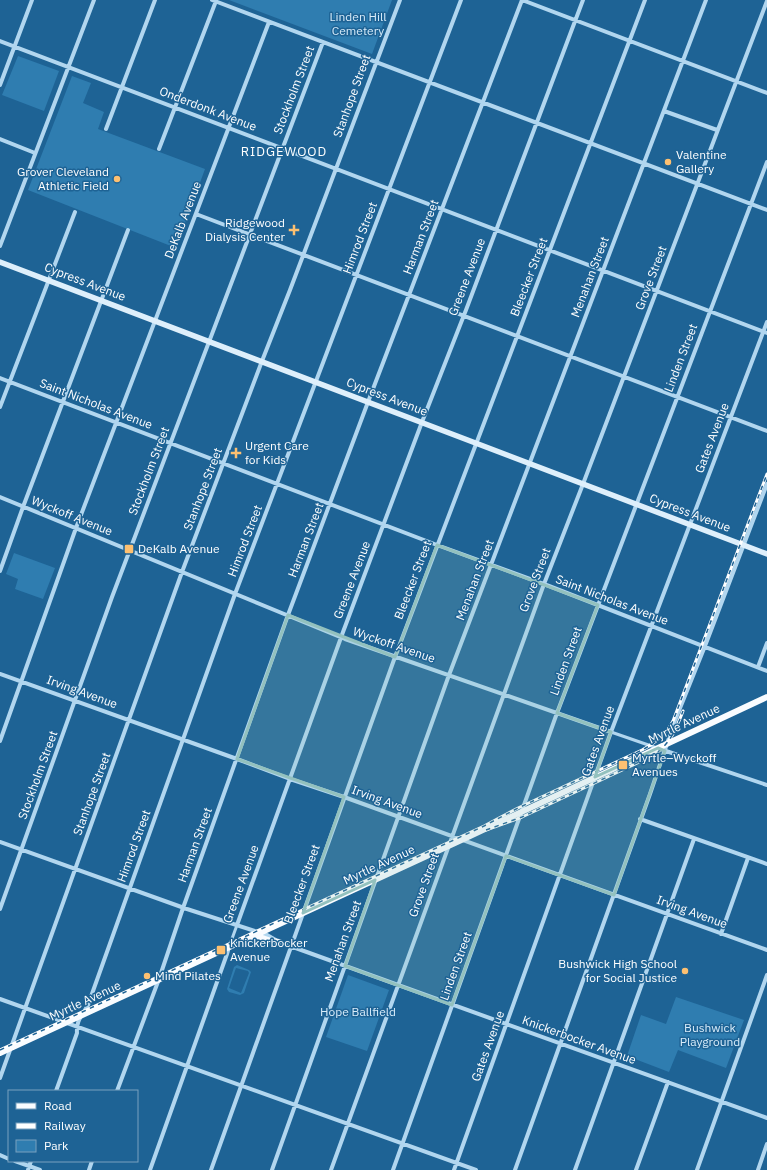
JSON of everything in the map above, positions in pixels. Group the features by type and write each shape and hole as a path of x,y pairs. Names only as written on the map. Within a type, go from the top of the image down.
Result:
{"main road":[{"name":"Cypress Avenue","path":"0,262 767,554"},
{"name":"Myrtle Avenue","path":"0,1053 229,946 462,840 767,697"},
{"path":"257,934 271,941 279,942"}],"street":[{"path":"0,85 32,0"},
{"path":"0,246 94,0"},
{"path":"106,129 155,0"},
{"name":"Stanhope Street","path":"0,1078 182,572 400,0"},
{"name":"Himrod Street","path":"56,1090 78,1033 78,1020 88,1005 235,594 461,0"},
{"path":"522,0 767,93"},
{"name":"Harman Street","path":"117,1090 159,979 288,616 368,402 522,0"},
{"name":"Greene Avenue","path":"150,1170 341,637 584,0"},
{"name":"Bleecker Street","path":"210,1170 395,657 645,0"},
{"name":"Menahan Street","path":"272,1170 449,675 706,0"},
{"path":"159,149 214,1 767,210"},
{"name":"Grove Street","path":"331,1170 544,584 767,1"},
{"name":"DeKalb Avenue","path":"0,741 76,528 269,22"},
{"name":"Onderdonk Avenue","path":"0,41 765,332"},
{"name":"Stockholm Street","path":"0,909 129,550 323,42"},
{"path":"664,111 717,130"},
{"path":"0,139 35,153"},
{"name":"Linden Street","path":"392,1170 557,712 767,162"},
{"path":"0,407 75,212"},
{"path":"196,214 767,431"},
{"path":"0,571 128,230"},
{"name":"Gates Avenue","path":"454,1170 651,626 765,332 767,322"},
{"name":"Saint Nicholas Avenue","path":"0,378 544,584 767,671"},
{"path":"515,1170 674,723 767,484"},
{"name":"Wyckoff Avenue","path":"0,497 341,637 665,751 767,785"},
{"path":"758,667 767,644"},
{"name":"Irving Avenue","path":"0,674 767,950"},
{"path":"640,819 767,864"},
{"path":"575,1170 694,839"},
{"path":"0,842 183,908 237,925 257,934"},
{"path":"722,934 748,858"},
{"name":"Knickerbocker Avenue","path":"279,942 767,1118"},
{"path":"697,1170 767,975"},
{"path":"0,999 476,1170"},
{"path":"636,1170 668,1082"},
{"path":"758,1170 767,1144"},
{"path":"17,1162 29,1168 40,1170"}],"highlighted area":[{"path":"437,545 598,605 557,713 611,732 595,777 658,748 665,751 614,895 506,856 452,1005 345,966 375,880 303,913 344,797 237,759 286,620 288,615 395,657"}],"green space":[{"name":"Linden Hill Cemetery","path":"229,0 392,0 372,54"},
{"path":"18,56 59,71 44,111 2,95"},
{"name":"Grover Cleveland Athletic Field","path":"72,76 91,83 83,103 104,112 98,129 205,169 176,248 28,190"},
{"path":"14,553 55,568 43,599 15,589 18,579 6,574"},
{"path":"237,965 251,972 244,993 240,995 229,992 227,989 234,967","holes":["236,968 248,971 249,973 241,993 229,988"]},
{"name":"Hope Ballfield","path":"348,975 389,990 367,1051 326,1037"},
{"name":"Bushwick Playground","path":"676,997 744,1020 726,1068 678,1050 669,1072 627,1056 641,1015 666,1024"}],"railway":[{"path":"0,1050 484,826 518,808 642,750 656,741 664,734 673,721 767,474"},
{"path":"486,830 522,817 652,756 668,742 683,711"}],"place":[{"name":"Valentine Gallery","path":"668,162"},
{"name":"Grover Cleveland Athletic Field","path":"117,179"},
{"name":"Ridgewood Dialysis Center","path":"294,230"},
{"name":"Urgent Care for Kids","path":"236,453"},
{"name":"DeKalb Avenue","path":"129,549"},
{"name":"Myrtle–Wyckoff Avenues","path":"623,765"},
{"name":"Knickerbocker Avenue","path":"221,950"},
{"name":"Bushwick High School for Social Justice","path":"685,971"},
{"name":"Mind Pilates","path":"147,976"}],"district":[{"name":"RIDGEWOOD","path":"284,151"}]}
